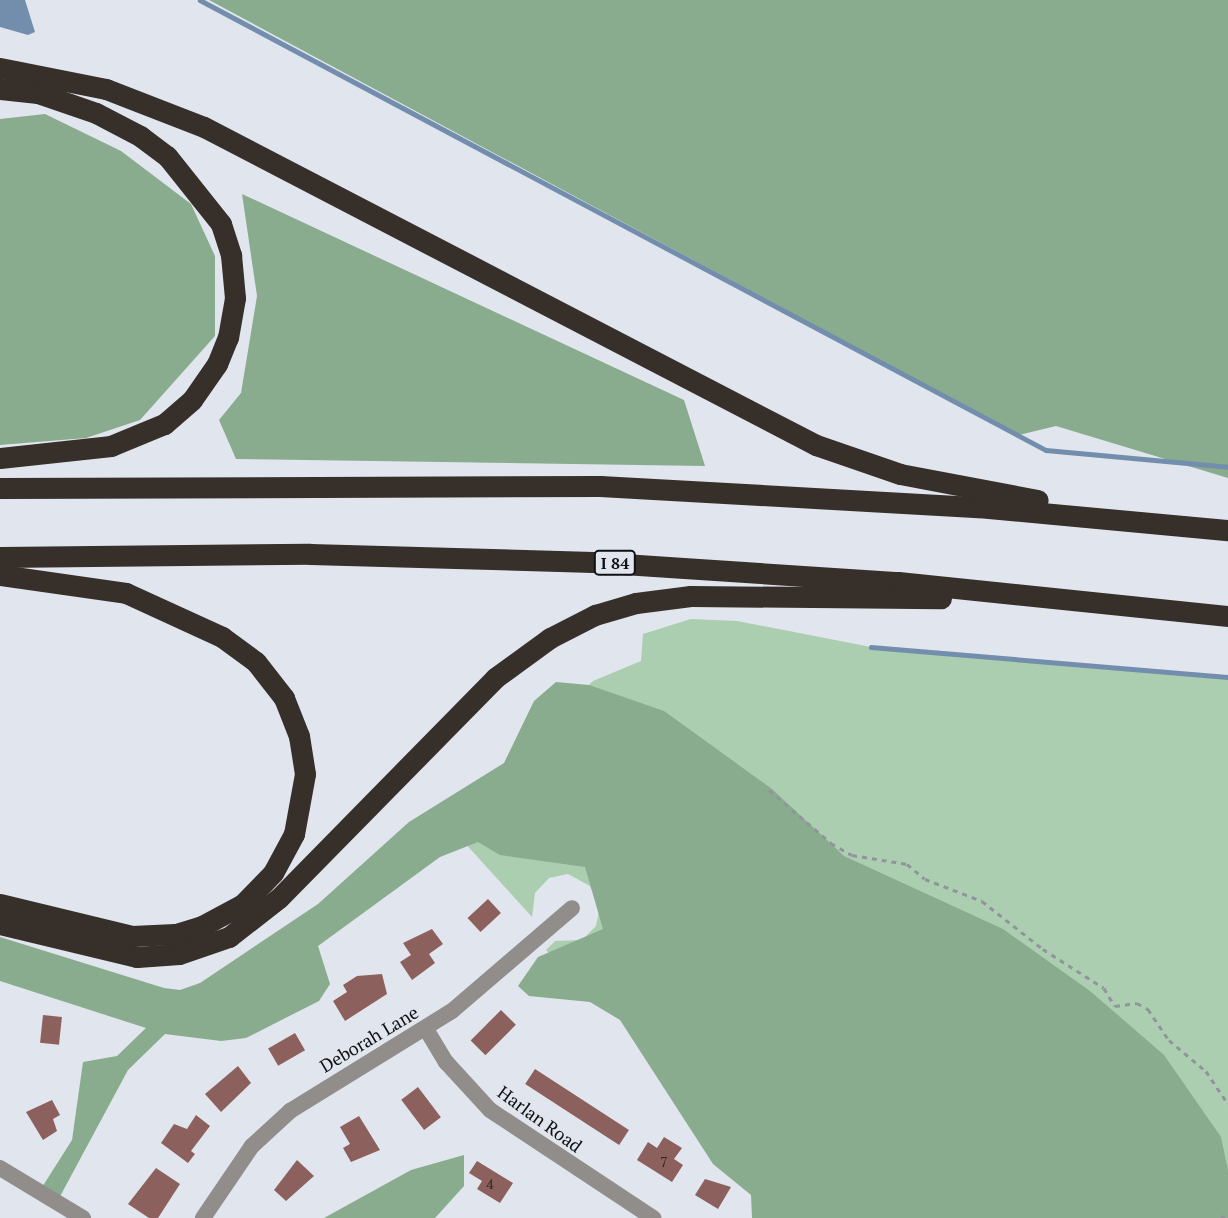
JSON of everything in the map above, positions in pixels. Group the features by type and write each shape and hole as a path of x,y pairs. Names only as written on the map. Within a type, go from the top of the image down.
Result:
{"highway":[{"path":"0,68 106,89 204,127 826,450 900,474 1028,498 1083,515"},
{"path":"0,89 38,93 96,113 141,136 167,156 221,224 231,255 235,298 230,330 217,364 192,400 164,424 111,446 0,458"},
{"path":"0,488 587,486 1083,515 1228,530"},
{"name":"I 84","path":"0,557 310,554 531,559 741,570 1013,593 1228,617"},
{"path":"0,575 126,593 222,637 256,662 284,698 299,736 305,774 297,824 273,873 243,904 202,926 167,936 132,936 0,904"},
{"path":"0,924 137,957 191,952 229,937 272,904 502,671 550,638 607,611 691,596 927,598 1013,593"}],"street":[{"name":"Deborah Lane","path":"203,1218 252,1146 290,1111 426,1029 504,970 572,908"},
{"name":"Harlan Road","path":"426,1029 446,1062 491,1110 653,1218"},
{"path":"0,1168 83,1218"}],"path":[{"path":"769,790 831,844 852,855 908,864 925,879 982,901 1043,949 1104,988 1115,1006 1136,1003 1148,1009 1168,1040 1206,1071 1228,1104"},
{"path":"1221,1218 1228,1213"}],"green space":[{"path":"209,0 1228,0 1228,478 1056,426 1019,435"},
{"path":"45,114 121,151 191,204 215,256 215,336 140,420 86,438 0,445 0,119"},
{"path":"242,194 684,400 705,466 236,459 219,420 241,393 257,296"},
{"path":"691,619 737,621 871,647 1228,677 1228,1218 797,1129 587,992 546,950 555,941 582,940 596,926 600,907 590,886 568,874 549,878 535,893 532,917 444,820 593,681 641,661 643,634"},
{"path":"556,682 589,685 664,711 772,789 844,856 1003,929 1090,991 1164,1055 1221,1137 1228,1170 1228,1218 752,1218 751,1195 713,1164 620,1020 590,1002 529,996 518,986 538,957 603,929 585,867 500,855 478,842 440,857 318,946 330,984 319,1001 246,1038 221,1041 165,1034 128,1070 57,1202 39,1192 72,1140 83,1062 117,1056 146,1028 0,981 0,937 164,988 180,990 200,983 318,904 409,822 504,763 534,701"},
{"path":"464,1155 464,1186 435,1218 324,1218 411,1170"}],"water":[{"path":"0,0 25,0 35,32 28,35 0,27"}],"building":[{"path":"488,899 501,913 480,932 468,918"},
{"path":"432,929 443,944 429,954 435,963 412,980 400,962 411,955 403,943"},
{"path":"382,974 387,994 345,1021 333,1001 347,992 343,985 357,976"},
{"path":"501,1010 516,1025 485,1055 471,1040"},
{"path":"43,1015 62,1017 59,1045 40,1043"},
{"path":"295,1033 305,1050 278,1066 268,1048"},
{"path":"238,1066 251,1083 221,1112 205,1094"},
{"path":"535,1069 629,1130 619,1145 525,1084"},
{"path":"418,1087 441,1117 424,1130 401,1100"},
{"path":"52,1100 60,1115 53,1119 57,1131 43,1140 26,1112"},
{"path":"196,1115 210,1126 191,1151 195,1154 188,1163 161,1143 174,1124 187,1129"},
{"path":"359,1116 380,1150 351,1162 343,1148 350,1144 340,1127"},
{"path":"664,1137 682,1148 674,1159 683,1165 672,1182 637,1160 648,1142 657,1148"},
{"path":"297,1160 314,1176 286,1201 274,1190"},
{"path":"477,1161 513,1183 500,1203 477,1189 482,1181 469,1173"},
{"path":"156,1168 180,1184 158,1218 149,1218 128,1204"},
{"path":"705,1179 731,1187 718,1209 695,1195"}],"waterway":[{"path":"200,0 1046,450 1228,467"},
{"path":"871,647 1228,677"}]}
